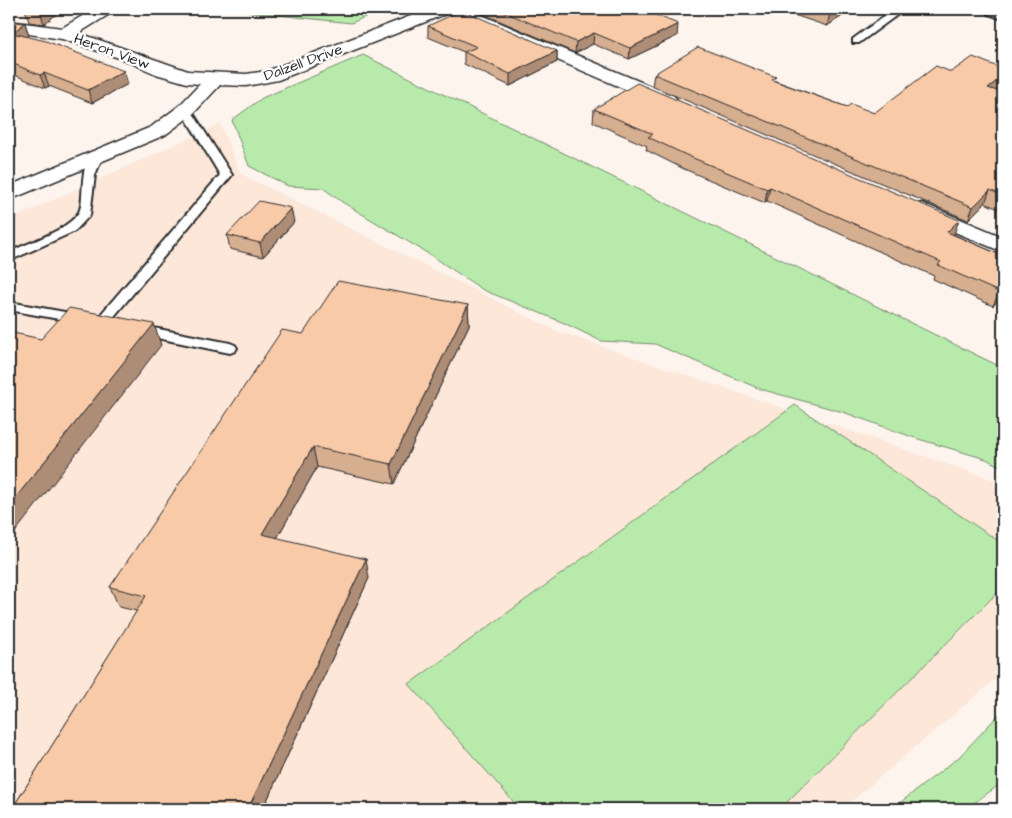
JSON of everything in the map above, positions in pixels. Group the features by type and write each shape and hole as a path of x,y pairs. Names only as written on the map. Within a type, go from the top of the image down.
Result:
{"street":[{"path":"65,34 105,9"},
{"name":"Dalzell Drive","path":"215,79 246,80 271,76 444,9"},
{"path":"454,9 682,107"},
{"name":"Heron View","path":"9,26 65,34 128,55 163,70 187,77 215,79"},
{"path":"9,194 158,131 186,110 215,79"},
{"path":"902,202 1003,245"}],"lane":[{"path":"856,41 900,9"},
{"path":"997,9 992,12 1003,16"},
{"path":"101,323 226,174 186,110"},
{"path":"9,257 71,228 86,212 89,175 96,158"},
{"path":"9,306 230,348"}],"shaded area":[{"path":"220,124 241,174 557,331 1003,483 1003,673 842,809 9,809 9,220"}],"green space":[{"path":"243,9 384,9 351,23 250,12"},
{"path":"363,55 1003,368 1003,468 986,459 915,438 843,412 760,389 655,344 601,341 562,322 483,290 432,256 342,202 323,188 288,186 249,166 232,120 262,98"},
{"path":"795,405 1003,544 1003,587 780,809 520,809 409,684"},
{"path":"1003,710 1003,782 966,809 892,809 959,757"}],"building":[{"path":"25,9 43,9 40,11"},
{"path":"497,9 641,9 678,24 630,48 594,33 576,42"},
{"path":"462,10 557,51 510,74 464,52 477,47 428,26"},
{"path":"17,22 25,23 12,33 46,41 124,71 88,90 44,73 40,75 9,62 9,33 11,33"},
{"path":"698,47 776,77 772,80 847,107 851,104 874,113 936,66 951,72 973,57 1003,69 1003,76 988,88 1003,93 1003,196 990,190 973,207 654,74"},
{"path":"637,83 959,220 947,232 1003,256 1003,287 999,292 938,265 941,262 770,187 767,189 686,155 648,137 653,134 594,109"},
{"path":"259,201 291,208 260,243 227,235"},
{"path":"338,281 468,305 391,464 313,447 262,534 366,559 248,809 12,809 146,596 110,587 282,330 303,334"},
{"path":"69,308 154,324 9,506 9,332 41,339"}]}
